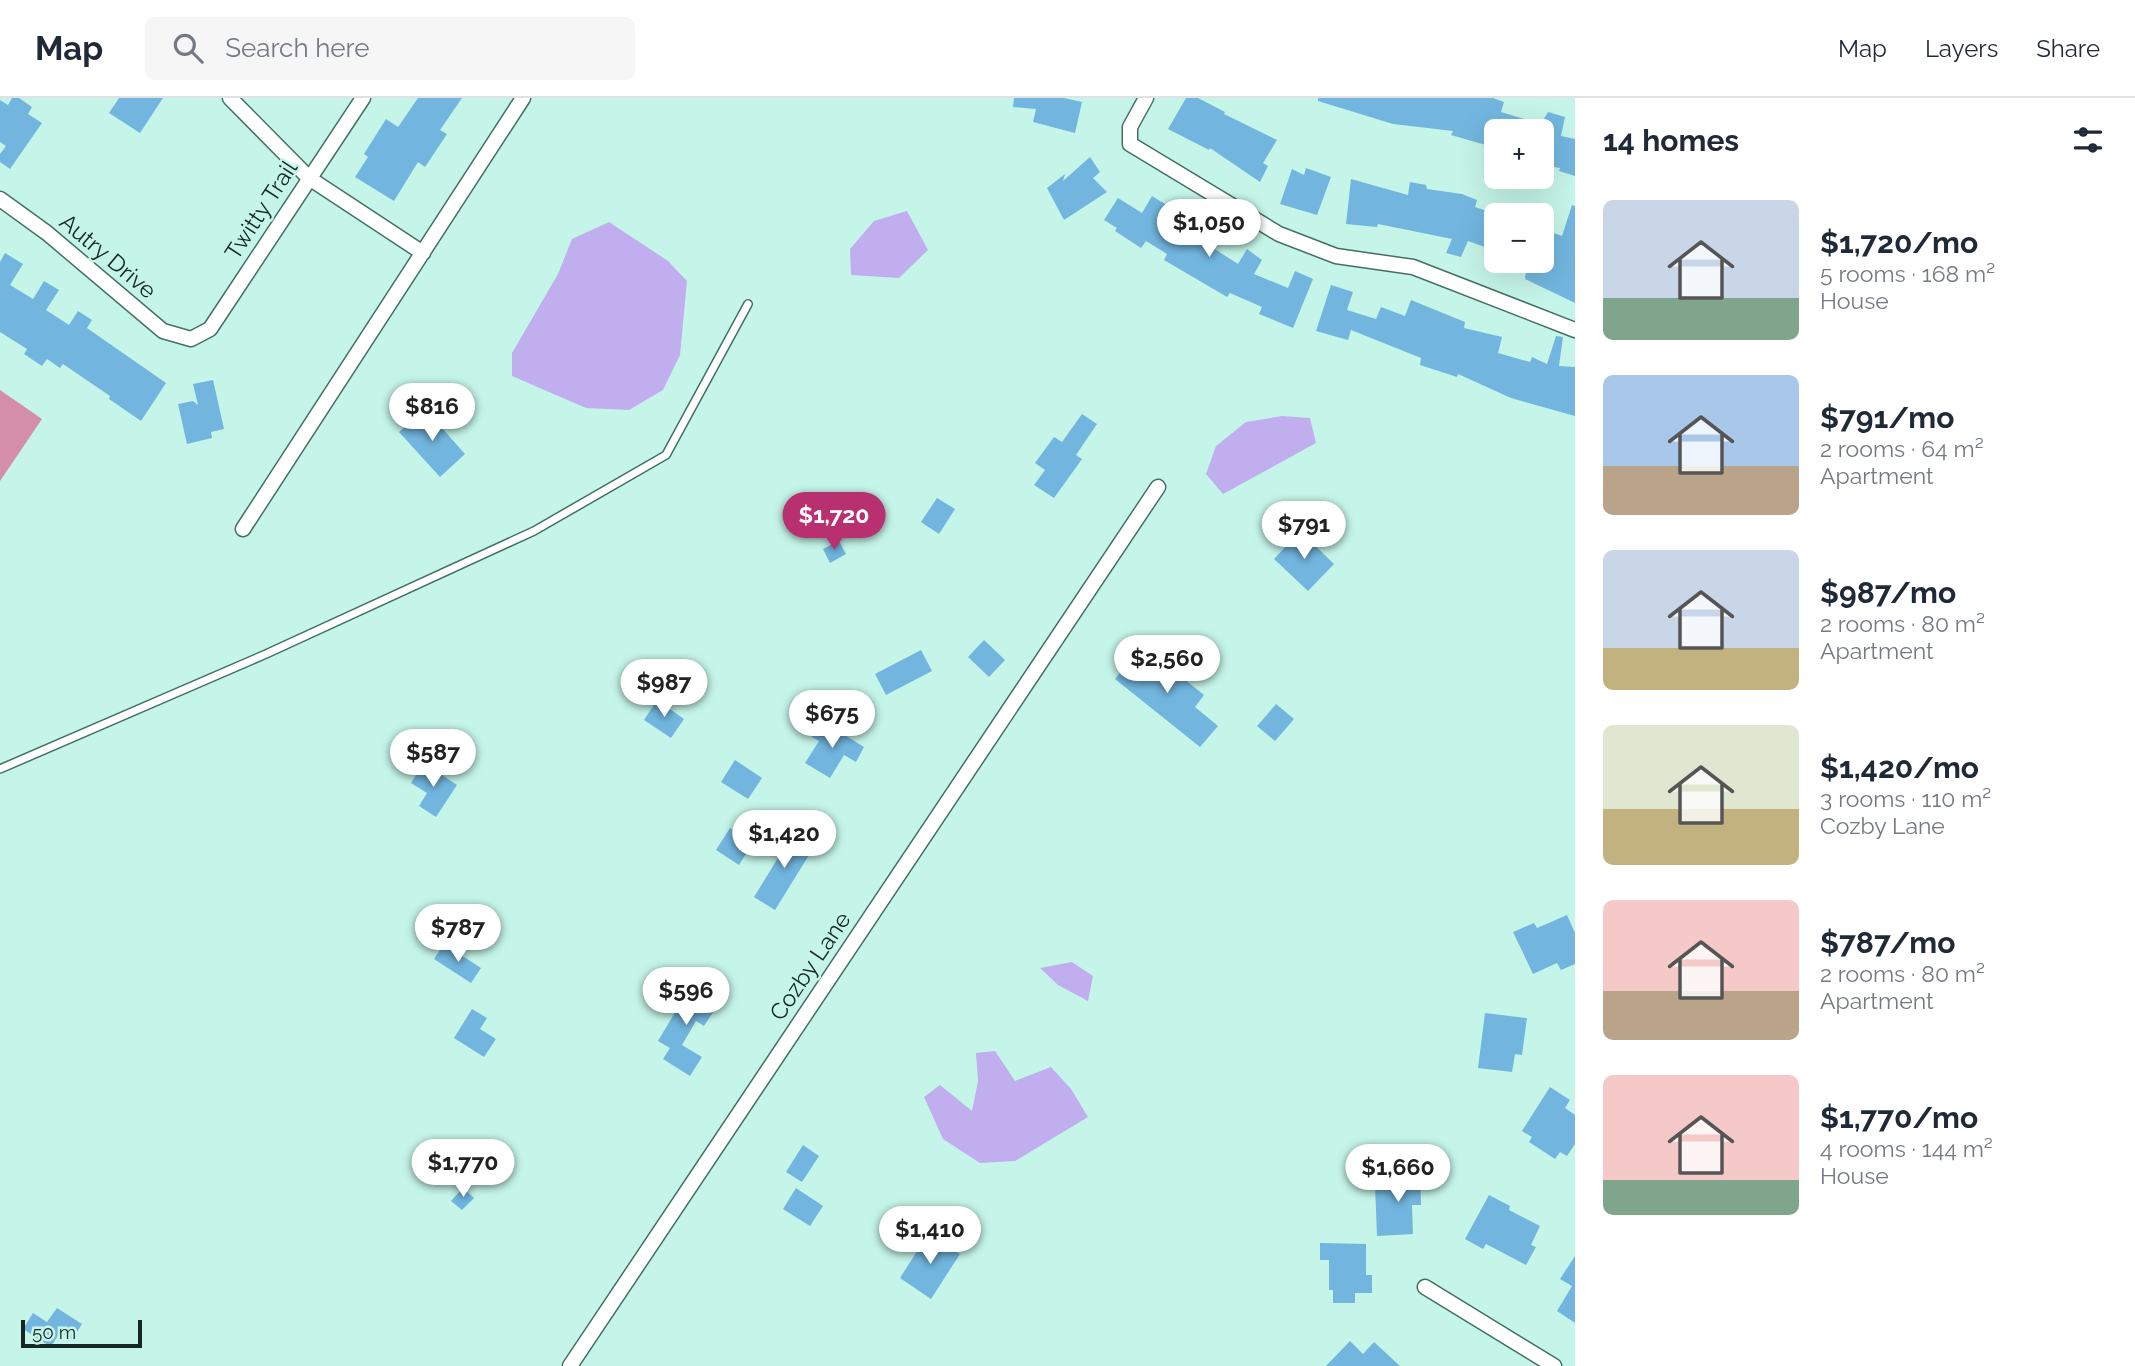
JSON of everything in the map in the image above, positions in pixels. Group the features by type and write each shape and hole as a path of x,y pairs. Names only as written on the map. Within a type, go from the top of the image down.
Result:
{"street":[{"path":"230,98 309,178 423,253"},
{"name":"Twitty Trail","path":"191,340 210,329 363,98"},
{"path":"243,529 523,98"},
{"path":"1146,98 1130,127 1130,144 1279,234 1336,256 1413,268 1575,330"},
{"name":"Autry Drive","path":"0,199 47,233 163,331 191,340"},
{"name":"Cozby Lane","path":"570,1366 1158,487"},
{"path":"1425,1287 1555,1366"}],"lane":[{"path":"0,769 266,654 513,541 666,455 748,304"}],"shaded area":[{"path":"907,211 928,250 899,278 851,275 850,249 874,221"},
{"path":"609,222 668,261 687,281 680,355 663,390 629,410 586,408 512,376 512,353 558,274 572,239"},
{"path":"0,390 42,419 0,481"},
{"path":"1282,416 1310,418 1316,443 1223,494 1206,474 1216,446 1246,422"},
{"path":"1072,962 1093,976 1088,1001 1058,985 1040,968"},
{"path":"995,1051 1015,1081 1051,1067 1071,1089 1088,1117 1015,1161 980,1163 943,1139 924,1097 940,1085 972,1111 978,1081 976,1053"}],"building":[{"path":"12,98 19,98 32,107 28,114 42,123 10,169 0,162 0,154 6,146 0,142 0,100 8,105"},
{"path":"119,98 163,98 140,133 109,113"},
{"path":"418,98 462,98 440,130 447,134 425,167 418,162 394,201 355,177 368,157 364,154 386,119 398,127"},
{"path":"1014,98 1064,98 1082,102 1075,133 1033,122 1036,109 1013,107"},
{"path":"1186,98 1198,98 1277,140 1263,163 1268,166 1260,182 1210,148 1209,150 1168,129"},
{"path":"1318,98 1493,98 1504,102 1501,112 1524,119 1484,119 1484,145 1451,135 1453,131 1393,124 1318,101"},
{"path":"1548,112 1565,117 1561,136 1575,139 1575,176 1559,171 1560,168 1554,167 1554,119 1544,119"},
{"path":"1090,157 1100,172 1093,178 1107,192 1064,220 1047,188 1065,174 1063,181"},
{"path":"1306,168 1331,177 1317,215 1280,204 1292,169 1304,175"},
{"path":"1351,179 1408,195 1410,182 1426,185 1427,189 1462,194 1477,200 1475,207 1484,210 1484,247 1468,241 1461,257 1446,253 1452,239 1378,224 1377,227 1346,224"},
{"path":"1152,196 1184,216 1186,213 1201,222 1193,235 1238,264 1247,249 1262,260 1254,274 1288,288 1295,271 1313,279 1293,328 1259,314 1262,307 1230,293 1227,297 1164,260 1167,254 1146,241 1141,248 1115,231 1117,228 1104,220 1118,198 1142,213"},
{"path":"1572,205 1575,206 1575,303 1525,279 1526,273 1554,273 1554,233 1562,236"},
{"path":"5,253 23,264 10,285 33,299 44,281 59,290 46,310 69,325 78,311 92,320 87,328 166,383 141,421 63,364 60,368 47,359 42,366 24,354 27,349 0,332 0,262"},
{"path":"1331,285 1353,292 1347,310 1376,319 1381,307 1405,316 1411,300 1465,322 1464,328 1502,337 1498,353 1530,362 1532,357 1547,364 1556,336 1563,337 1559,366 1575,367 1575,416 1511,398 1458,374 1457,377 1420,365 1421,358 1351,330 1348,340 1316,331"},
{"path":"213,380 224,429 211,432 212,438 187,444 178,404 193,401 198,405 193,384"},
{"path":"425,409 465,454 440,477 399,432"},
{"path":"1082,414 1097,424 1076,455 1082,459 1054,498 1034,485 1045,470 1035,463 1054,437 1062,442"},
{"path":"937,498 955,509 939,534 921,522"},
{"path":"1300,531 1334,564 1308,591 1274,559"},
{"path":"839,541 846,554 830,563 823,549"},
{"path":"984,640 1005,660 989,677 968,657"},
{"path":"1142,645 1204,695 1195,707 1218,726 1200,747 1115,679"},
{"path":"921,650 932,671 886,695 875,674"},
{"path":"657,700 684,719 671,738 644,720"},
{"path":"1276,704 1294,719 1275,741 1257,726"},
{"path":"822,721 864,747 856,762 844,755 830,778 805,763 819,741 812,737"},
{"path":"735,760 762,778 748,799 721,782"},
{"path":"424,763 457,785 436,817 419,806 427,793 411,783"},
{"path":"730,828 753,843 739,865 716,850"},
{"path":"787,830 814,847 775,910 754,897 786,845 780,842"},
{"path":"1567,915 1575,933 1575,964 1561,970 1557,963 1533,974 1513,932 1534,923 1537,928"},
{"path":"444,944 481,968 471,983 434,959"},
{"path":"688,983 719,1003 704,1026 696,1021 682,1045 702,1057 690,1076 663,1059 670,1048 658,1041 677,1009 673,1006"},
{"path":"472,1009 487,1018 480,1029 496,1039 484,1057 454,1038"},
{"path":"1485,1013 1527,1018 1522,1055 1515,1054 1512,1072 1478,1068"},
{"path":"1550,1087 1570,1100 1565,1108 1575,1115 1575,1144 1567,1156 1560,1152 1555,1159 1529,1142 1532,1137 1522,1131"},
{"path":"803,1145 819,1156 802,1182 786,1172"},
{"path":"1420,1169 1421,1205 1412,1205 1413,1234 1377,1236 1375,1185 1398,1184 1397,1170"},
{"path":"463,1188 474,1198 462,1210 451,1201"},
{"path":"796,1188 823,1206 810,1226 783,1209"},
{"path":"1489,1195 1510,1206 1509,1210 1540,1226 1531,1245 1536,1247 1526,1265 1486,1244 1483,1249 1465,1239"},
{"path":"928,1234 960,1254 931,1299 900,1278"},
{"path":"1320,1243 1366,1244 1366,1275 1372,1275 1372,1293 1355,1293 1355,1303 1333,1303 1333,1290 1329,1290 1329,1260 1320,1260"},
{"path":"1575,1256 1575,1323 1557,1311 1572,1286 1560,1279"},
{"path":"57,1308 82,1324 72,1340 60,1332 51,1347 23,1329 33,1313 47,1322"},
{"path":"1350,1341 1363,1354 1374,1342 1400,1366 1326,1366"}]}
